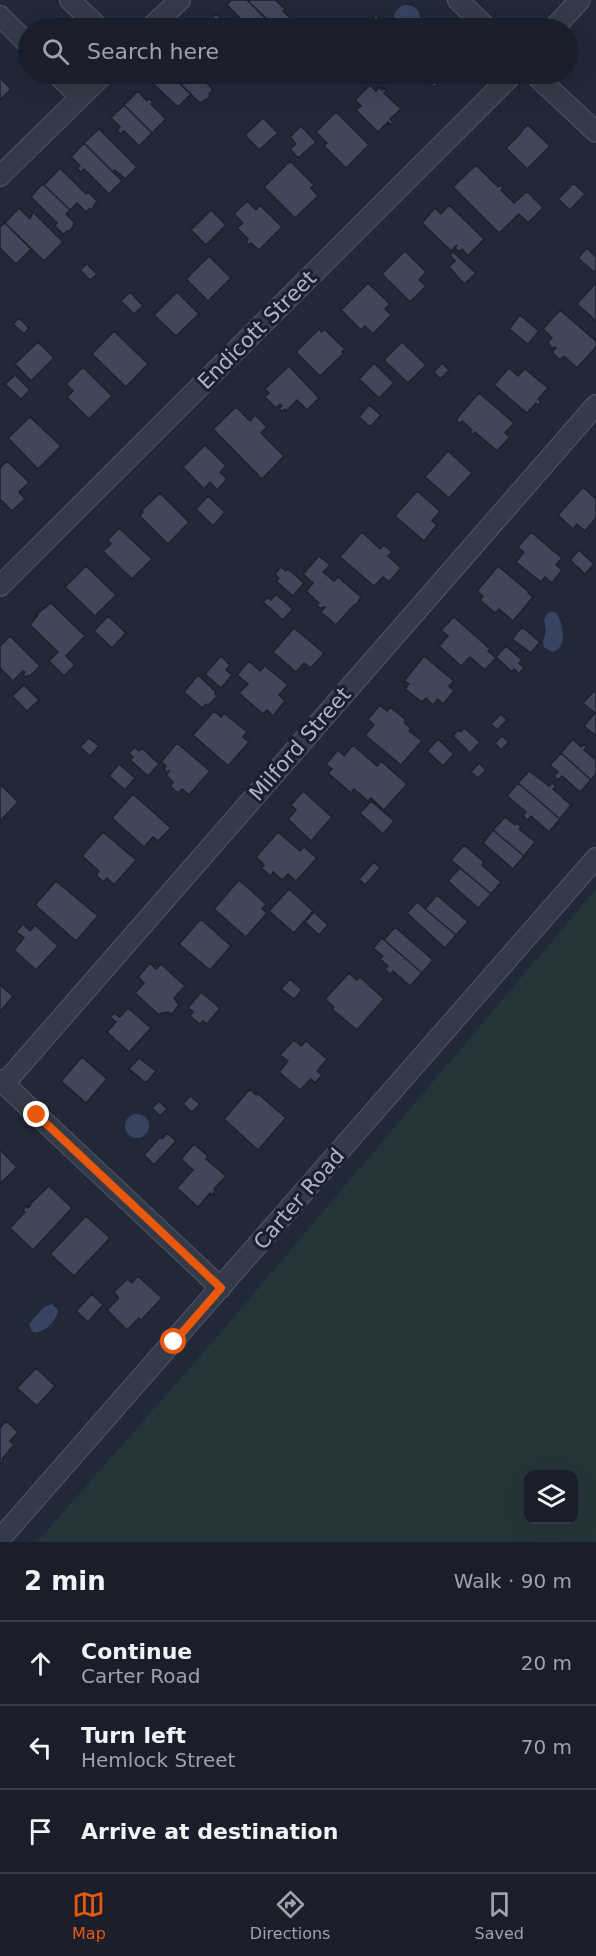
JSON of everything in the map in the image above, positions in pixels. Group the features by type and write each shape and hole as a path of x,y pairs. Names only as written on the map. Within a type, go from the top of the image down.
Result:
{"street":[{"path":"70,0 89,18"},
{"path":"161,18 180,0"},
{"path":"458,0 477,18"},
{"path":"563,18 580,0"},
{"path":"0,16 18,34"},
{"path":"67,84 80,97"},
{"path":"0,176 94,84"},
{"name":"Endicott Street","path":"0,586 503,84"},
{"path":"545,84 596,132"},
{"name":"Milford Street","path":"2,1082 596,405"},
{"name":"Carter Road","path":"0,1539 596,858"},
{"path":"2,1082 221,1288"}],"shaded area":[{"path":"596,889 596,1542 37,1542 228,1324"}],"water":[{"path":"407,5 412,6 419,13 420,18 394,18 398,9"},
{"path":"550,612 555,612 558,616 563,634 560,646 552,652 544,647 543,642 546,630 544,620"},
{"path":"137,1114 146,1117 149,1126 146,1135 137,1138 128,1135 125,1126 128,1117"},
{"path":"52,1304 58,1310 52,1323 41,1331 32,1332 29,1324 44,1307"}],"building":[{"path":"231,0 247,0 265,18 240,18 227,5"},
{"path":"247,0 275,0 285,9 283,11 290,18 266,18"},
{"path":"0,78 11,89 0,100"},
{"path":"153,84 180,84 191,94 178,107"},
{"path":"180,84 208,84 213,90 209,94 210,97 200,103"},
{"path":"370,85 376,91 379,87 382,90 384,88 386,91 384,93 401,109 390,119 393,122 390,125 388,122 378,132 356,110 361,106 355,100"},
{"path":"138,91 147,101 149,99 153,102 151,104 166,119 152,133 124,105"},
{"path":"124,105 152,133 139,146 124,131 120,134 117,130 120,127 111,118"},
{"path":"336,112 369,145 346,168 324,146 327,143 316,132"},
{"path":"263,118 278,133 259,150 245,135"},
{"path":"528,125 550,146 527,169 506,148"},
{"path":"301,126 316,142 298,158 290,149 296,144 290,137"},
{"path":"99,129 137,167 125,179 115,170 113,172 84,143"},
{"path":"84,143 122,181 109,194 84,169 81,172 77,168 80,166 71,157"},
{"path":"290,161 314,185 311,188 318,196 295,218 264,187"},
{"path":"476,165 498,187 500,185 503,188 501,190 514,203 527,191 543,208 528,223 519,214 499,233 453,187"},
{"path":"60,168 86,194 88,192 97,201 92,209 86,212 77,203 70,210 44,185"},
{"path":"574,183 585,194 570,210 558,199"},
{"path":"41,185 44,185 70,210 66,214 75,223 70,231 63,234 55,226 57,223 31,197"},
{"path":"247,201 256,210 260,205 282,227 259,250 246,242 248,239 237,228 243,223 234,214"},
{"path":"449,205 484,239 468,256 462,249 459,252 455,248 457,245 451,251 422,223 435,208 441,214"},
{"path":"19,208 30,219 33,212 63,242 44,261 5,223"},
{"path":"211,210 226,225 206,245 191,230"},
{"path":"5,223 31,249 16,264 0,248 0,227"},
{"path":"587,248 596,257 596,271 594,272 578,258"},
{"path":"405,251 426,272 419,280 426,286 410,302 382,274"},
{"path":"453,252 476,273 464,284 449,267 455,261 450,255"},
{"path":"209,256 231,278 208,301 186,279"},
{"path":"87,264 97,274 90,280 80,270"},
{"path":"368,283 390,304 385,309 391,315 373,334 365,326 361,330 341,310"},
{"path":"596,283 596,321 577,304"},
{"path":"130,292 143,306 134,314 121,301"},
{"path":"177,292 199,314 176,336 154,315"},
{"path":"560,310 596,341 596,347 577,368 564,356 560,360 552,352 556,348 552,349 548,342 552,338 543,329"},
{"path":"520,315 539,331 528,344 509,329"},
{"path":"19,318 29,328 24,334 13,324"},
{"path":"319,329 322,332 324,329 345,349 342,352 344,353 320,376 296,352"},
{"path":"114,331 148,364 126,387 92,354"},
{"path":"38,342 54,358 31,381 15,364"},
{"path":"402,342 426,365 408,383 384,360"},
{"path":"374,363 394,383 379,398 359,379"},
{"path":"442,363 449,370 440,379 434,372"},
{"path":"289,366 319,398 307,410 297,400 286,411 285,409 282,411 279,408 282,406 280,404 276,408 265,397 269,393 265,389"},
{"path":"83,367 112,396 89,419 67,397 73,391 66,384"},
{"path":"509,368 518,376 525,369 548,388 538,399 541,402 538,405 536,403 527,413 494,385"},
{"path":"15,375 30,390 21,399 5,384"},
{"path":"479,393 514,423 505,433 510,437 497,451 475,432 473,434 470,432 472,430 462,421 460,424 457,421"},
{"path":"369,405 381,415 370,427 359,417"},
{"path":"236,407 250,421 255,415 267,427 261,433 284,456 262,479 213,429"},
{"path":"30,417 61,446 38,469 8,438"},
{"path":"205,445 226,466 220,472 227,479 217,490 210,482 204,489 183,467"},
{"path":"448,451 472,473 449,498 425,477"},
{"path":"7,461 29,482 19,492 25,499 12,511 0,499 0,468"},
{"path":"583,487 596,499 596,518 585,531 577,524 573,529 558,515"},
{"path":"417,491 440,511 432,521 437,525 424,541 395,516"},
{"path":"160,493 189,522 168,544 140,516 143,512 141,511"},
{"path":"208,496 225,512 213,526 196,509"},
{"path":"119,528 152,559 132,579 103,551 111,544 108,540"},
{"path":"362,532 380,549 384,545 392,552 388,556 401,568 389,582 383,577 374,586 340,557"},
{"path":"531,532 562,558 556,565 562,570 552,583 545,577 541,582 516,562 524,552 518,547"},
{"path":"579,550 594,564 585,574 570,560"},
{"path":"319,556 330,565 323,572 334,581 338,577 361,597 336,625 321,612 325,607 320,608 317,605 319,603 306,591 313,583 303,574"},
{"path":"86,566 116,595 95,616 65,587"},
{"path":"498,566 533,597 513,621 499,609 495,613 480,600 483,596 477,591"},
{"path":"281,567 286,571 288,569 304,583 293,596 276,581 279,578 275,574"},
{"path":"276,594 293,609 283,620 263,602 268,597 271,600"},
{"path":"51,603 85,636 66,656 75,665 64,676 49,661 58,652 30,625 37,614"},
{"path":"108,616 126,633 112,648 94,631"},
{"path":"454,617 490,649 488,651 496,658 485,670 470,657 461,666 439,646 448,636 441,630"},
{"path":"522,627 540,642 531,653 512,639"},
{"path":"294,628 324,653 311,668 304,663 296,672 273,652"},
{"path":"10,636 40,666 29,677 23,675 25,672 23,671 13,681 0,668 0,646"},
{"path":"506,646 522,660 519,663 524,668 519,674 514,669 512,672 496,657"},
{"path":"221,656 230,665 226,670 232,675 221,688 205,674"},
{"path":"424,656 454,681 449,686 454,691 443,704 438,699 433,705 426,698 422,702 405,689 409,684 404,681"},
{"path":"249,661 260,671 265,666 288,685 279,695 285,701 273,716 267,710 263,714 239,693 248,684 237,675"},
{"path":"198,675 216,692 217,696 208,706 206,704 202,708 184,692"},
{"path":"24,685 39,700 27,711 12,696"},
{"path":"594,691 596,693 596,714 583,703"},
{"path":"380,705 387,711 390,707 406,720 404,722 411,729 409,731 422,741 401,765 365,735 374,725 368,719"},
{"path":"214,711 221,717 224,713 247,732 243,737 249,742 228,766 193,735"},
{"path":"501,714 507,720 497,730 491,724"},
{"path":"596,714 596,736 584,726"},
{"path":"464,728 480,742 470,753 453,736 458,730 460,732"},
{"path":"502,736 509,742 501,750 495,743"},
{"path":"89,738 99,746 90,756 80,747"},
{"path":"438,739 454,754 443,766 427,751"},
{"path":"573,739 581,747 583,744 587,747 584,750 596,760 596,774 591,780 561,753"},
{"path":"177,743 210,771 189,795 182,789 178,793 170,786 173,782 166,775 170,770 167,772 164,769 166,766 161,762"},
{"path":"353,745 377,766 381,761 407,784 384,810 371,798 368,801 354,789 351,793 328,773 332,769 326,764 338,750 344,756"},
{"path":"135,747 139,751 142,748 159,764 148,776 130,760 133,757 129,753"},
{"path":"561,753 591,780 580,792 562,776 558,780 554,776 558,772 550,765"},
{"path":"479,763 486,770 478,778 471,772"},
{"path":"119,764 135,778 125,790 109,776"},
{"path":"529,771 549,786 552,783 556,786 553,789 571,805 560,819 518,783"},
{"path":"518,783 560,819 549,832 531,816 528,820 523,816 526,812 507,796"},
{"path":"0,784 18,802 0,821"},
{"path":"303,791 332,817 311,841 288,819 296,810 291,805"},
{"path":"133,794 171,828 158,841 153,837 144,847 112,818"},
{"path":"371,801 394,821 383,834 360,813"},
{"path":"505,817 515,825 517,823 521,827 519,829 535,842 524,856 493,830"},
{"path":"493,830 524,856 513,869 483,843"},
{"path":"103,832 136,860 114,885 107,878 103,882 96,875 99,871 82,856"},
{"path":"278,832 300,851 304,847 317,858 296,881 288,874 282,880 273,872 271,876 261,868 264,865 256,857"},
{"path":"464,845 484,862 482,865 501,882 491,894 451,860"},
{"path":"374,862 380,868 365,885 359,879"},
{"path":"460,868 491,894 478,908 448,881"},
{"path":"239,880 266,904 262,909 267,913 246,937 214,909"},
{"path":"56,881 98,916 76,941 35,905"},
{"path":"289,889 313,911 294,933 269,911"},
{"path":"437,895 468,922 456,935 425,909"},
{"path":"417,902 456,935 445,948 407,913"},
{"path":"314,912 328,925 319,935 305,922"},
{"path":"201,919 231,946 210,970 179,944"},
{"path":"23,924 30,931 35,925 58,946 36,970 14,950 24,938 16,932"},
{"path":"395,927 433,960 422,973 384,940"},
{"path":"382,938 422,973 410,986 393,971 390,974 385,969 388,966 380,959 383,956 373,948"},
{"path":"150,963 156,969 161,964 185,986 174,998 179,1005 172,1014 168,1012 158,1014 135,993 144,983 138,977"},
{"path":"349,973 357,980 360,977 384,999 357,1030 332,1009 334,1007 325,999"},
{"path":"290,979 302,990 294,999 281,989"},
{"path":"0,985 13,996 0,1012"},
{"path":"201,992 220,1008 207,1024 203,1021 200,1024 190,1016 193,1012 188,1008"},
{"path":"128,1008 151,1028 129,1052 107,1032 116,1022 110,1017 114,1013 120,1017"},
{"path":"294,1040 301,1046 306,1041 327,1059 317,1071 322,1075 315,1083 311,1079 300,1090 279,1072 288,1061 280,1055"},
{"path":"82,1057 107,1079 86,1103 61,1081"},
{"path":"139,1058 156,1071 146,1083 129,1069"},
{"path":"250,1089 286,1118 258,1150 224,1119"},
{"path":"190,1096 200,1104 192,1112 183,1104"},
{"path":"159,1101 167,1109 160,1116 152,1108"},
{"path":"167,1133 176,1141 154,1165 144,1155 160,1137 162,1139"},
{"path":"194,1144 208,1156 206,1159 226,1176 214,1189 216,1190 212,1195 210,1193 198,1207 177,1188 193,1170 181,1159"},
{"path":"0,1150 17,1167 0,1184"},
{"path":"49,1186 72,1208 33,1250 10,1228 25,1212 23,1210 26,1206 28,1208"},
{"path":"86,1216 110,1238 74,1276 50,1254"},
{"path":"138,1276 162,1298 141,1320 139,1318 127,1330 107,1310 118,1299 114,1292 127,1279 132,1283"},
{"path":"92,1294 103,1305 88,1322 76,1311"},
{"path":"36,1368 55,1386 37,1406 17,1388"},
{"path":"6,1421 18,1432 10,1441 14,1445 0,1464 0,1428"}],"route":[{"path":"37,1115 221,1288 174,1342"}]}
